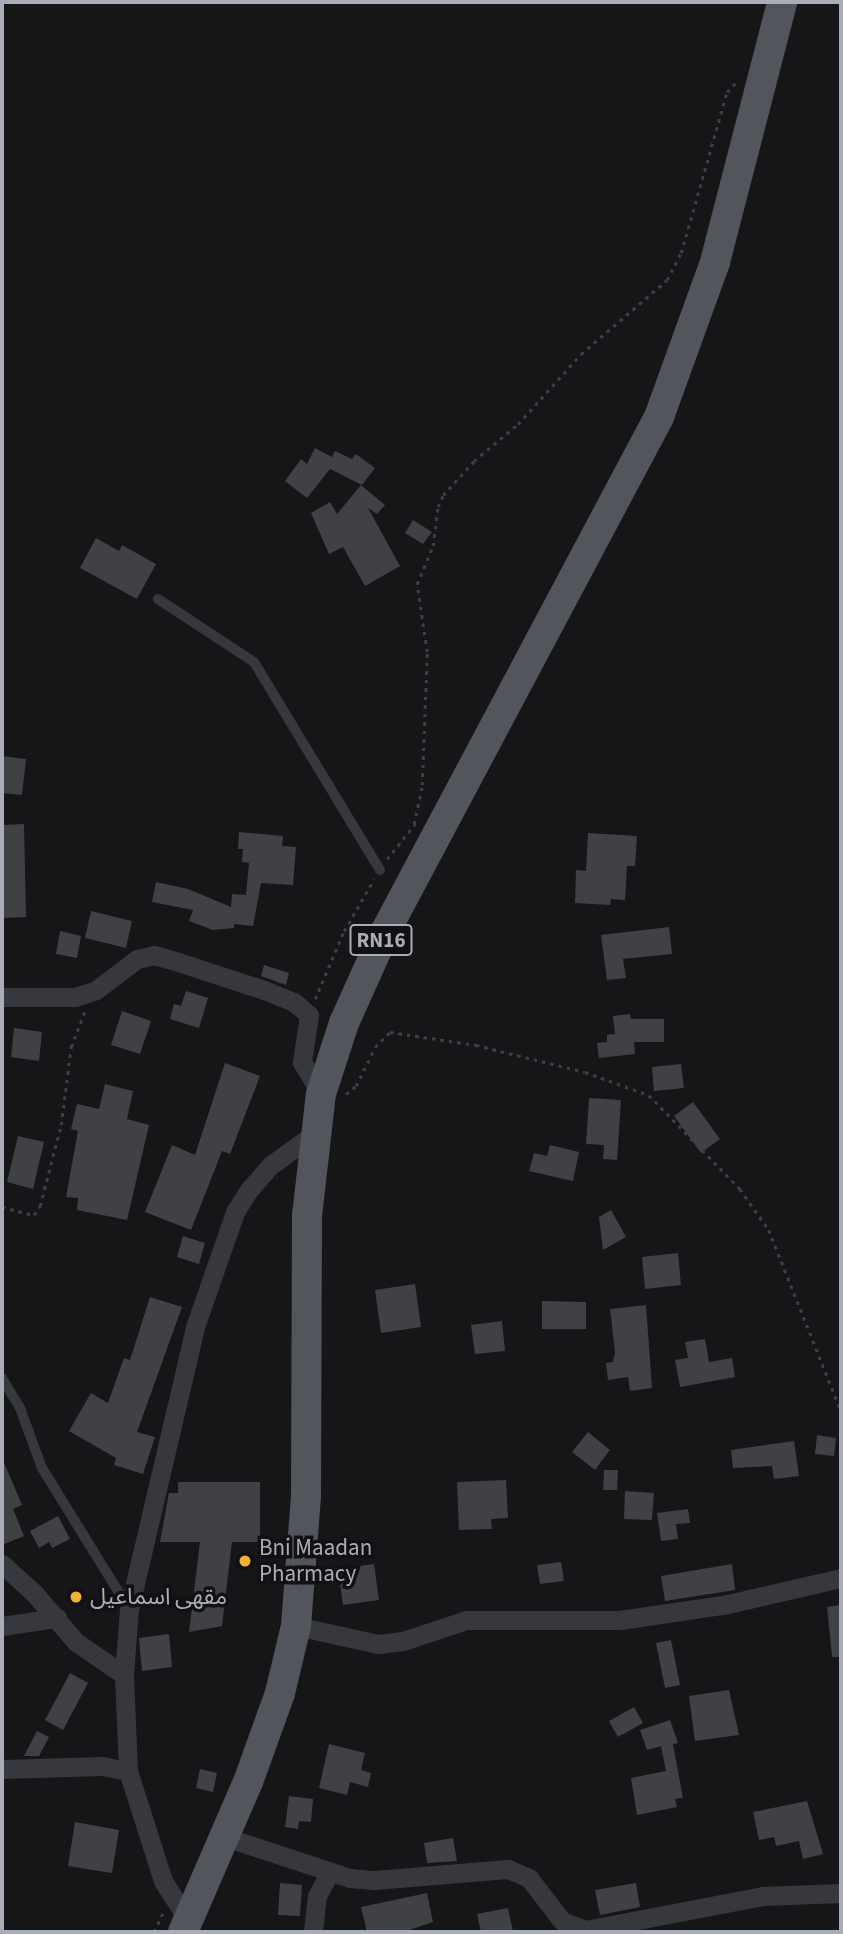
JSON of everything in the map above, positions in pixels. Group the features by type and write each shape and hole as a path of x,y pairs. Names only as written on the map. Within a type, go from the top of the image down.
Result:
{"main road":[{"name":"RN16","path":"186,1926 225,1837 280,1693 296,1626 306,1497 307,1216 321,1094 350,1010 427,828 659,416 715,262 782,2"}],"street":[{"path":"2,997 57,999 96,990 126,966 154,956 294,1002 309,1015 302,1062 321,1094"},
{"path":"186,1926 163,1881 128,1771 124,1675 129,1609 173,1408 223,1243 249,1189 271,1166 315,1133"},
{"path":"2,1564 57,1618 76,1642 124,1675"},
{"path":"296,1626 378,1644 403,1641 466,1620 633,1619 728,1604 841,1578"},
{"path":"2,1626 57,1618"},
{"path":"2,1769 102,1766 128,1771"},
{"path":"225,1837 329,1873 374,1880 508,1868 529,1878 562,1921 585,1930 763,1896 841,1893"},
{"path":"313,1932 317,1896 329,1873"}],"lane":[{"path":"158,599 254,662 380,870"},
{"path":"2,1378 20,1408 42,1468 129,1609"}],"path":[{"path":"309,1015 344,931 380,870 427,828 422,785 427,652 416,584 433,546 443,495 517,424 581,354 667,280 681,253 727,92 741,78 763,76"},
{"path":"2,1207 34,1215 40,1206 61,1125 74,1038 96,990"},
{"path":"321,1094 350,1093 374,1047 390,1032 476,1045 585,1072 649,1095 740,1189 769,1230 841,1411"}],"building":[{"path":"315,448 332,457 335,451 352,459 356,454 375,468 362,485 330,469 307,498 285,481 301,459 307,464"},
{"path":"361,485 385,505 377,514 368,508 400,566 365,586 343,547 329,554 311,513 330,502 337,514"},
{"path":"413,520 432,532 423,544 405,533"},
{"path":"96,538 119,551 122,545 156,564 137,599 80,568"},
{"path":"2,756 26,759 22,795 2,793"},
{"path":"24,824 26,917 2,918 3,825"},
{"path":"239,832 283,836 282,846 296,847 293,885 261,883 253,926 234,924 234,928 213,930 189,921 193,910 152,902 156,882 188,889 231,907 232,894 246,895 249,863 242,862 243,849 238,849"},
{"path":"588,833 637,836 635,866 627,866 625,900 611,899 610,905 575,903 576,870 586,871"},
{"path":"91,911 132,921 126,948 85,938"},
{"path":"669,927 672,954 623,959 626,978 607,980 601,935"},
{"path":"60,931 81,936 77,958 56,954"},
{"path":"264,965 289,973 286,985 261,976"},
{"path":"186,991 208,998 199,1028 170,1019 174,1004 181,1006"},
{"path":"122,1011 151,1021 140,1054 111,1045"},
{"path":"630,1014 631,1019 664,1019 664,1042 634,1042 635,1054 599,1058 597,1043 607,1042 607,1035 615,1034 613,1016"},
{"path":"14,1028 42,1032 39,1061 11,1057"},
{"path":"225,1063 260,1076 230,1154 222,1151 191,1230 145,1212 172,1145 195,1155"},
{"path":"681,1064 684,1088 654,1091 652,1067"},
{"path":"105,1084 133,1091 127,1119 149,1125 127,1220 77,1210 78,1198 66,1197 78,1131 71,1129 77,1104 99,1109"},
{"path":"589,1098 621,1100 617,1160 603,1159 604,1145 586,1144"},
{"path":"693,1102 720,1139 701,1153 674,1116"},
{"path":"18,1136 44,1142 33,1189 7,1182"},
{"path":"550,1145 579,1152 573,1181 529,1171 534,1153 547,1156"},
{"path":"611,1210 626,1237 603,1250 599,1217"},
{"path":"183,1236 205,1243 199,1264 177,1257"},
{"path":"678,1253 681,1285 645,1289 642,1257"},
{"path":"415,1284 421,1327 381,1333 375,1290"},
{"path":"150,1297 182,1307 137,1432 155,1437 143,1474 114,1465 116,1458 69,1431 91,1393 108,1403 124,1358 130,1360"},
{"path":"542,1301 586,1302 586,1329 542,1329"},
{"path":"646,1305 652,1388 630,1391 628,1377 608,1380 606,1363 613,1362 615,1353 610,1309"},
{"path":"502,1321 505,1351 475,1354 471,1325"},
{"path":"705,1339 709,1362 732,1358 735,1377 680,1387 675,1360 688,1358 685,1342"},
{"path":"588,1432 610,1450 595,1470 572,1452"},
{"path":"817,1435 836,1438 834,1456 815,1454"},
{"path":"794,1441 799,1476 774,1479 772,1466 733,1468 731,1450"},
{"path":"2,1458 22,1505 13,1509 24,1536 2,1545"},
{"path":"604,1470 618,1470 617,1490 603,1490"},
{"path":"506,1480 508,1518 491,1519 492,1529 459,1530 457,1482"},
{"path":"178,1482 260,1482 260,1542 232,1542 222,1626 189,1632 200,1542 160,1542 169,1493 178,1493"},
{"path":"625,1491 654,1493 652,1520 624,1519"},
{"path":"688,1509 690,1523 676,1524 678,1539 661,1541 657,1513"},
{"path":"58,1516 70,1539 52,1548 49,1542 39,1548 30,1531"},
{"path":"561,1562 564,1581 540,1584 537,1565"},
{"path":"374,1564 379,1600 343,1605 338,1569"},
{"path":"732,1564 735,1590 665,1601 661,1576"},
{"path":"841,1605 841,1657 832,1657 827,1607"},
{"path":"169,1634 172,1667 142,1671 139,1638"},
{"path":"671,1640 680,1685 665,1688 656,1643"},
{"path":"70,1673 88,1683 63,1730 45,1720"},
{"path":"729,1690 739,1735 695,1741 689,1696"},
{"path":"634,1707 643,1723 618,1737 609,1721"},
{"path":"670,1720 678,1743 673,1744 683,1798 675,1799 677,1807 637,1815 631,1778 666,1771 661,1746 647,1750 640,1730"},
{"path":"37,1731 49,1737 39,1756 24,1756"},
{"path":"329,1744 365,1753 361,1770 371,1773 368,1787 350,1782 347,1795 319,1788"},
{"path":"200,1769 217,1773 213,1792 196,1788"},
{"path":"289,1796 313,1799 311,1822 299,1821 298,1829 285,1827"},
{"path":"807,1801 823,1854 803,1859 799,1841 776,1846 774,1837 759,1840 753,1812"},
{"path":"75,1822 119,1830 112,1873 68,1866"},
{"path":"453,1838 457,1861 427,1863 424,1843"},
{"path":"280,1883 302,1885 300,1916 278,1915"},
{"path":"636,1883 640,1907 600,1915 595,1890"},
{"path":"427,1893 433,1922 403,1932 367,1932 361,1907"},
{"path":"508,1908 513,1932 481,1932 477,1914"}],"place":[{"name":"Bni Maadan Pharmacy","path":"245,1561"},
{"name":"مقهى اسماعيل","path":"76,1597"}]}
